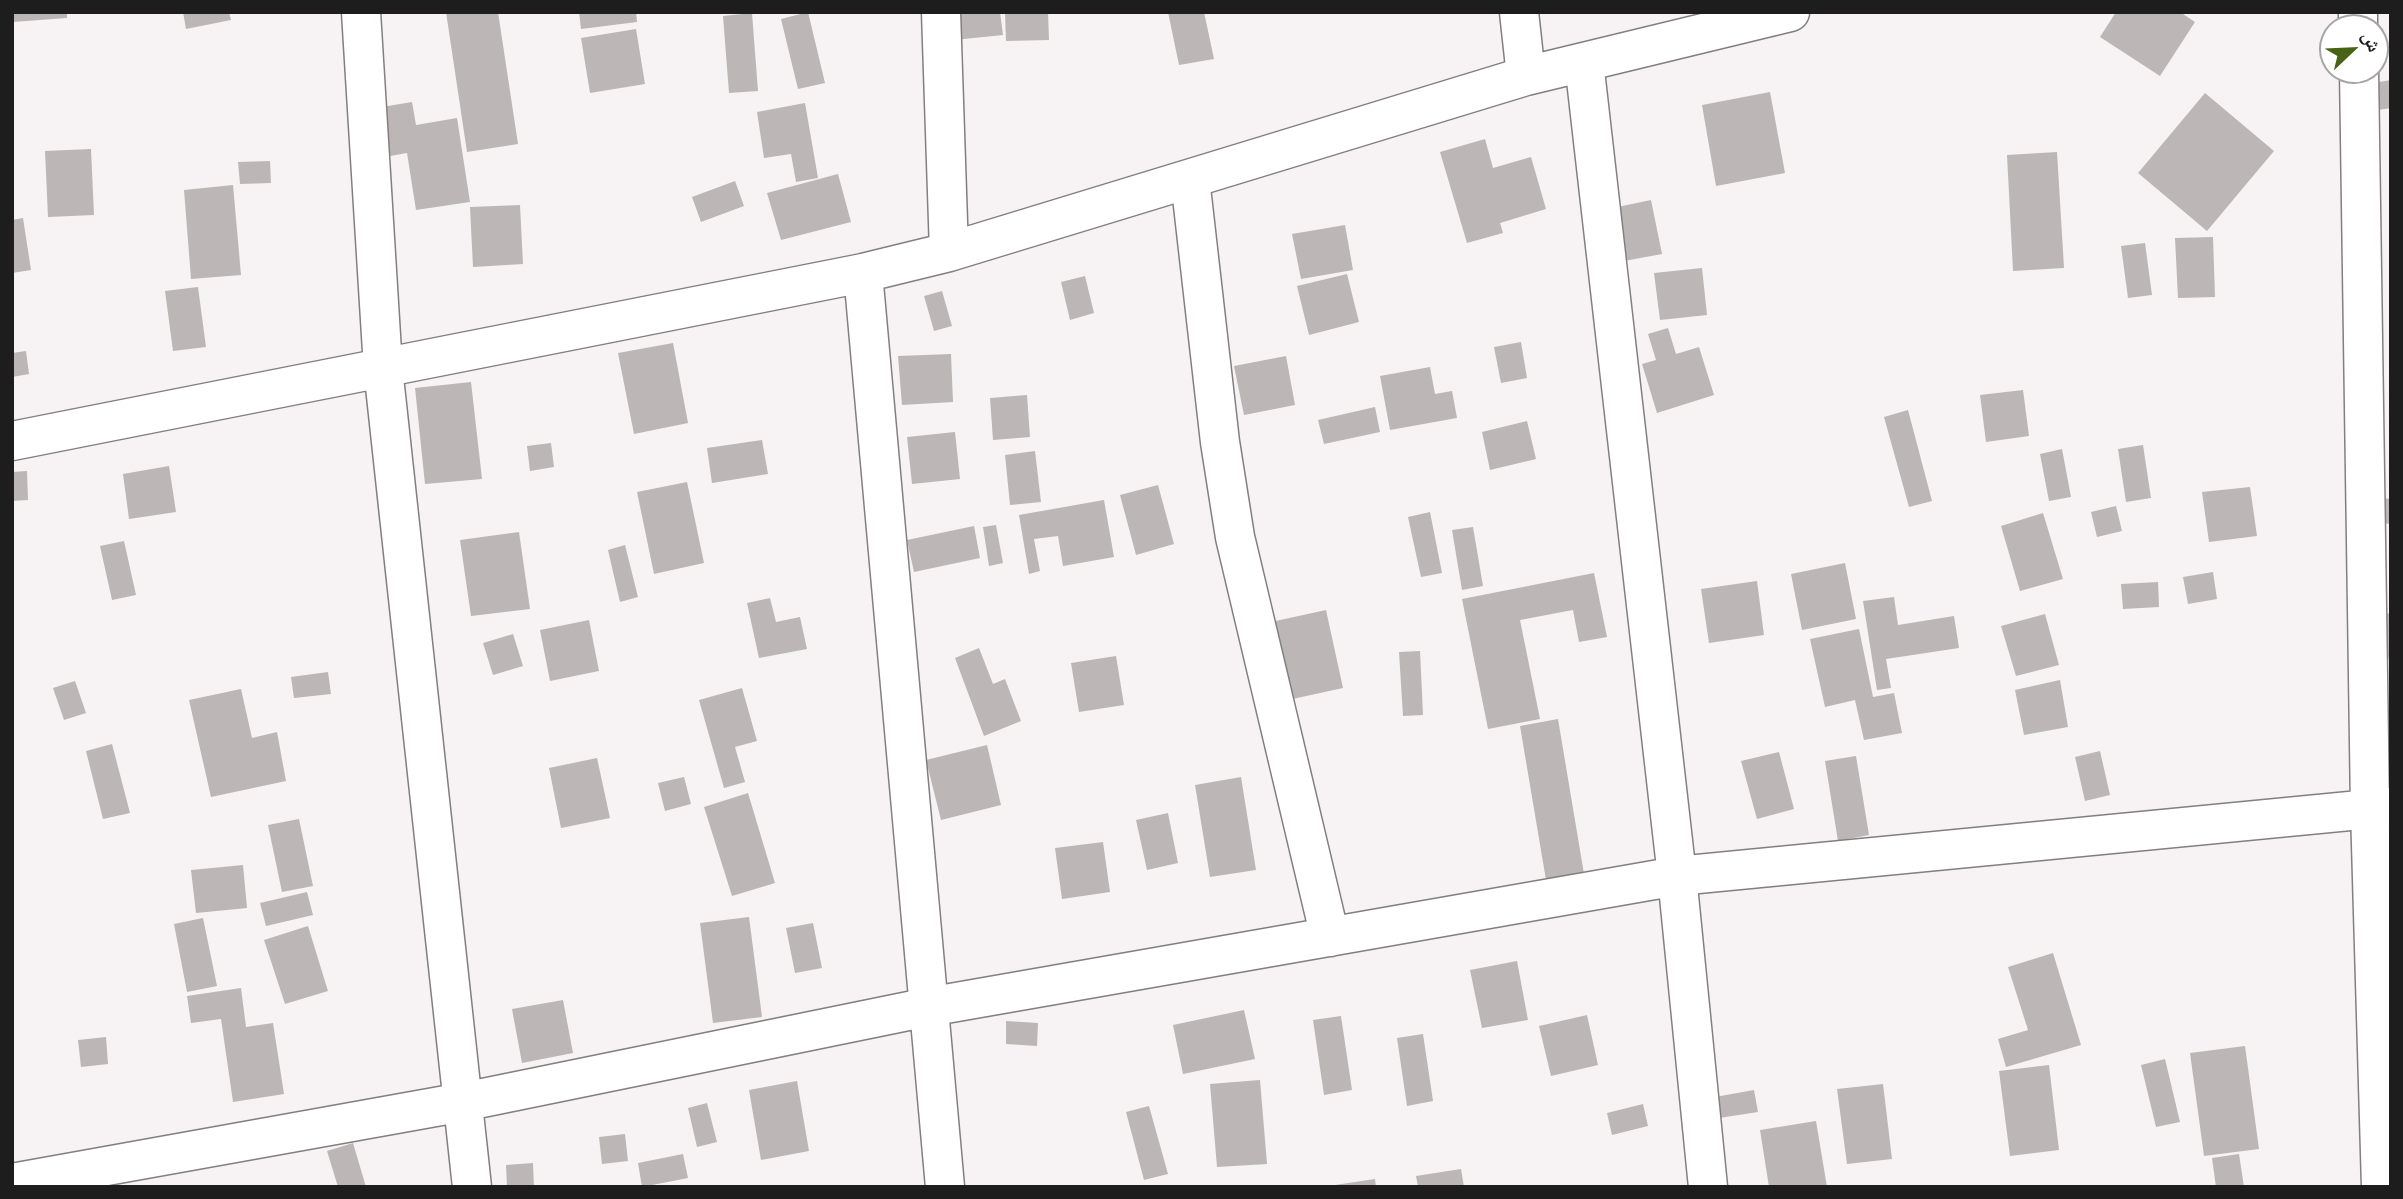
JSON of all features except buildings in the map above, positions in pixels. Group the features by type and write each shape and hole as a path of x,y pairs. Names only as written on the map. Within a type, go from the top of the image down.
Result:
{"street":[{"path":"361,12 383,368 472,1187"},
{"path":"941,12 949,252"},
{"path":"1519,12 1526,76"},
{"path":"12,441 863,273 949,252 1526,76 1790,12"},
{"path":"1584,62 1677,876 1708,1187"},
{"path":"2359,84 2380,809 2381,1187"},
{"path":"1190,178 1220,442 1235,537 1330,937"},
{"path":"863,273 945,1187"},
{"path":"12,1183 463,1102 928,1007 1677,876 2380,809"}]}
